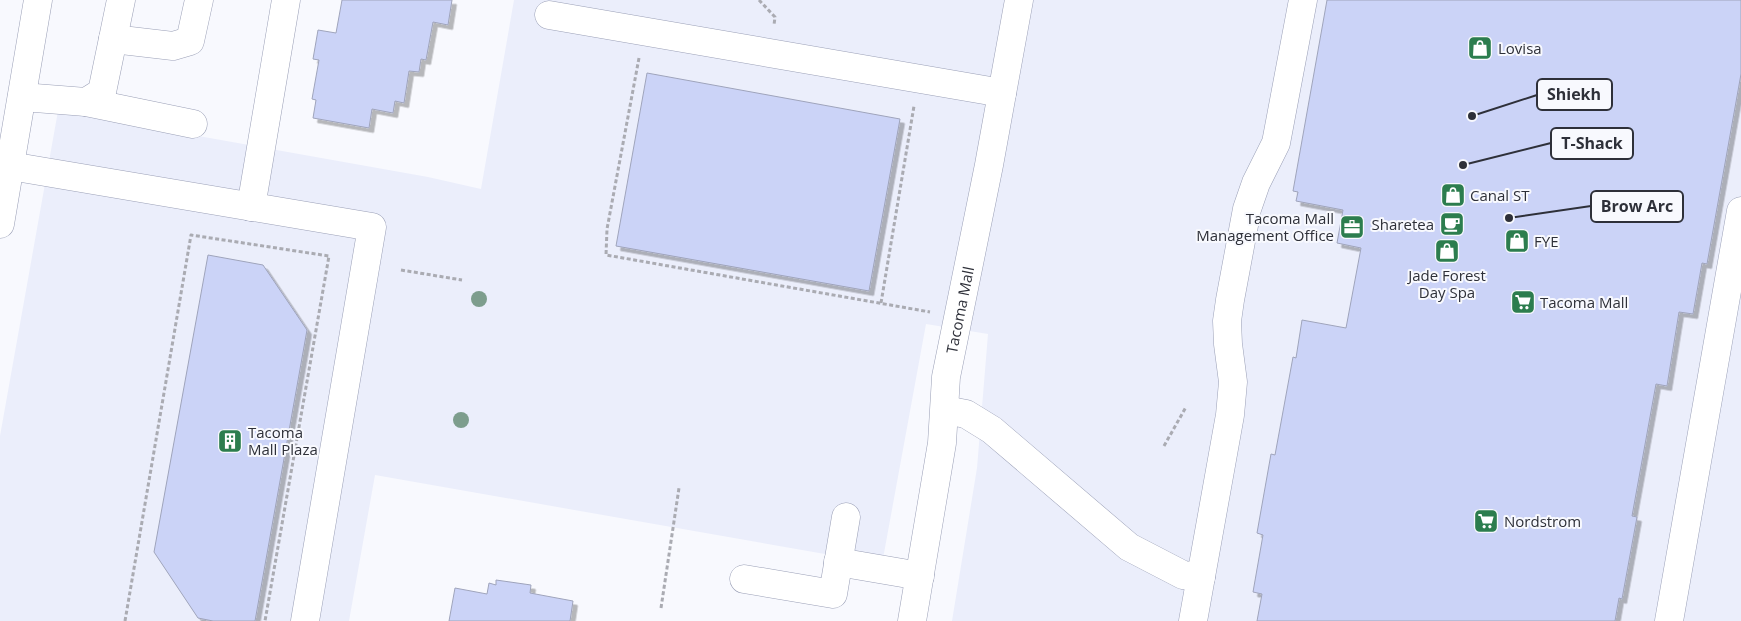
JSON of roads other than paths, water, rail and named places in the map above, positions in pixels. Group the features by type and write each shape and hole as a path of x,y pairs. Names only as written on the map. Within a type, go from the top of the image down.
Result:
{"street":[{"path":"0,219 10,166 13,109 38,0"},
{"path":"86,102 102,92 121,0"},
{"path":"113,39 174,46 190,41 199,0"},
{"path":"251,207 286,0"},
{"name":"Tacoma Mall","path":"912,621 942,443 946,377 987,175 1019,0"},
{"path":"1193,621 1230,415 1233,382 1227,321 1230,300 1247,209 1256,183 1276,143 1303,0"},
{"path":"549,14 1002,93"},
{"path":"13,109 86,102 193,124"},
{"path":"10,166 372,227 305,621"},
{"path":"1669,621 1741,211"},
{"path":"945,410 966,414 992,430 1129,547 1182,575 1201,577"},
{"path":"744,579 832,594 846,517"},
{"path":"838,562 920,576"}],"place":[{"name":"Lovisa","path":"1480,48"},
{"name":"Shiekh","path":"1472,116"},
{"name":"T-Shack","path":"1463,165"},
{"name":"Canal ST","path":"1453,195"},
{"name":"Brow Arc","path":"1509,218"},
{"name":"Sharetea","path":"1452,224"},
{"name":"Tacoma Mall Management Office","path":"1352,227"},
{"name":"FYE","path":"1517,241"},
{"name":"Jade Forest Day Spa","path":"1447,251"},
{"name":"Tacoma Mall","path":"1523,302"},
{"name":"Tacoma Mall Plaza","path":"230,441"},
{"name":"Nordstrom","path":"1486,521"}]}
